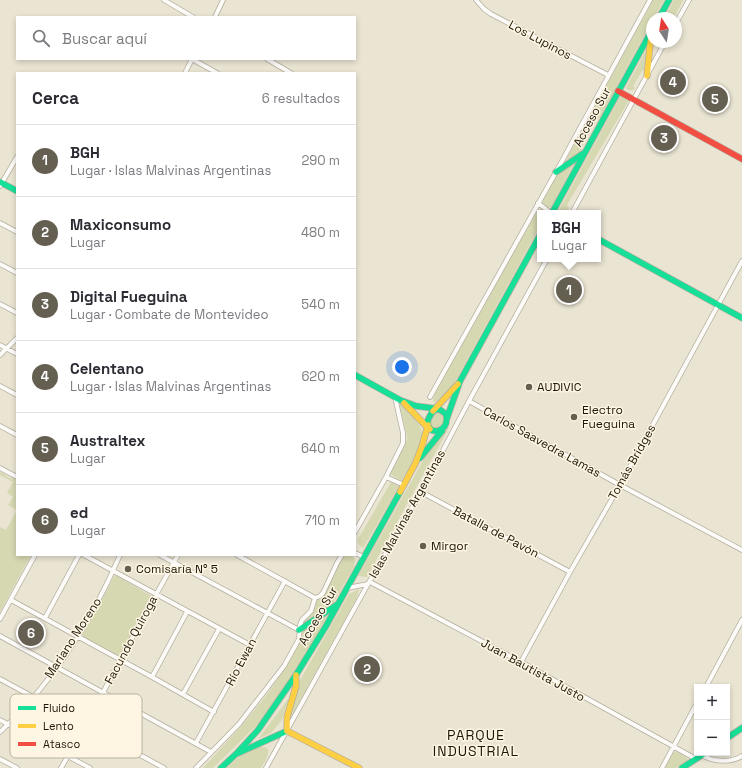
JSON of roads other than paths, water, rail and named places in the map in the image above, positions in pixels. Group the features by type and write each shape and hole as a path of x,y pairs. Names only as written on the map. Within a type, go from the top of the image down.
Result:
{"main road":[{"path":"662,12 669,0"},
{"name":"Acceso Sur","path":"554,210 646,40"},
{"path":"647,76 649,48"},
{"path":"618,91 742,159"},
{"path":"556,172 585,153"},
{"path":"1,183 16,190"},
{"path":"398,399 428,427 437,432 444,429 460,381 537,240"},
{"path":"601,241 742,318"},
{"path":"356,376 398,399 416,406 444,411 447,418"},
{"path":"428,427 428,419 460,381"},
{"path":"416,406 435,404 451,392"},
{"name":"Acceso Sur","path":"221,768 258,730 296,675 339,603 404,485 416,462 428,427"},
{"name":"Acceso Sur","path":"416,462 444,429"},
{"path":"299,630 339,603"},
{"path":"287,731 287,717 296,686 296,675"},
{"path":"730,736 742,728"},
{"path":"236,754 266,742 287,731"},
{"path":"287,731 358,768"},
{"path":"682,768 700,756"}],"street":[{"path":"164,0 191,16"},
{"path":"215,16 223,0"},
{"name":"Los Lupinos","path":"476,0 491,14 608,75"},
{"path":"430,397 650,0"},
{"path":"682,12 689,0"},
{"path":"574,210 635,100 662,48"},
{"path":"186,72 192,60"},
{"path":"194,60 215,72"},
{"path":"269,60 289,72"},
{"path":"1,183 16,159"},
{"path":"538,204 547,210"},
{"path":"0,223 16,231"},
{"name":"Tomás Bridges","path":"521,662 620,485 742,261"},
{"name":"Islas Malvinas Argentinas","path":"266,768 421,492 545,262"},
{"path":"0,264 16,272"},
{"path":"0,304 16,312"},
{"path":"0,355 16,339"},
{"path":"0,344 16,353"},
{"path":"0,386 16,394"},
{"path":"356,530 403,443 404,438 398,399"},
{"name":"Carlos Saavedra Lamas","path":"469,401 620,485 742,550"},
{"path":"0,426 16,434"},
{"path":"0,468 16,476"},
{"path":"386,477 404,485"},
{"name":"Batalla de Pavón","path":"421,492 570,572"},
{"path":"356,553 364,557"},
{"path":"0,619 34,556"},
{"path":"45,618 78,556"},
{"path":"86,556 250,645"},
{"name":"Mariano Moreno","path":"36,694 57,667 97,604 120,556"},
{"path":"162,556 299,630"},
{"name":"Facundo Quiroga","path":"103,693 178,556"},
{"path":"239,556 315,598"},
{"path":"315,598 323,593 341,556"},
{"name":"Río Ewan","path":"196,743 285,581"},
{"path":"347,588 369,583"},
{"name":"Juan Bautista Justo","path":"369,583 521,662 696,759"},
{"path":"196,768 239,724 284,666 299,639 299,630 302,620 313,608 315,598"},
{"path":"11,600 214,712"},
{"path":"152,677 187,612"},
{"path":"708,684 742,620"},
{"path":"183,694 219,629"},
{"path":"0,636 103,693"},
{"path":"0,679 28,694"},
{"path":"662,768 694,708"},
{"path":"142,714 211,752"},
{"path":"0,720 8,725"},
{"name":"Mariano Moreno","path":"0,732 8,725"},
{"path":"142,756 164,768"},
{"path":"705,756 707,758 728,761 742,756"},
{"name":"Facundo Quiroga","path":"61,768 68,758"},
{"path":"72,758 90,768"},
{"path":"0,759 16,768"}],"place":[{"name":"Celentano","path":"673,82"},
{"name":"Australtex","path":"715,99"},
{"name":"Digital Fueguina","path":"664,138"},
{"name":"BGH","path":"569,290"},
{"name":"AUDIVIC","path":"529,387"},
{"name":"Electro Fueguina","path":"574,417"},
{"name":"Mirgor","path":"423,546"},
{"name":"Comisaría N° 5","path":"128,569"},
{"name":"ed","path":"31,633"},
{"name":"Maxiconsumo","path":"367,669"}],"district":[{"name":"PARQUE INDUSTRIAL","path":"476,744"}]}
